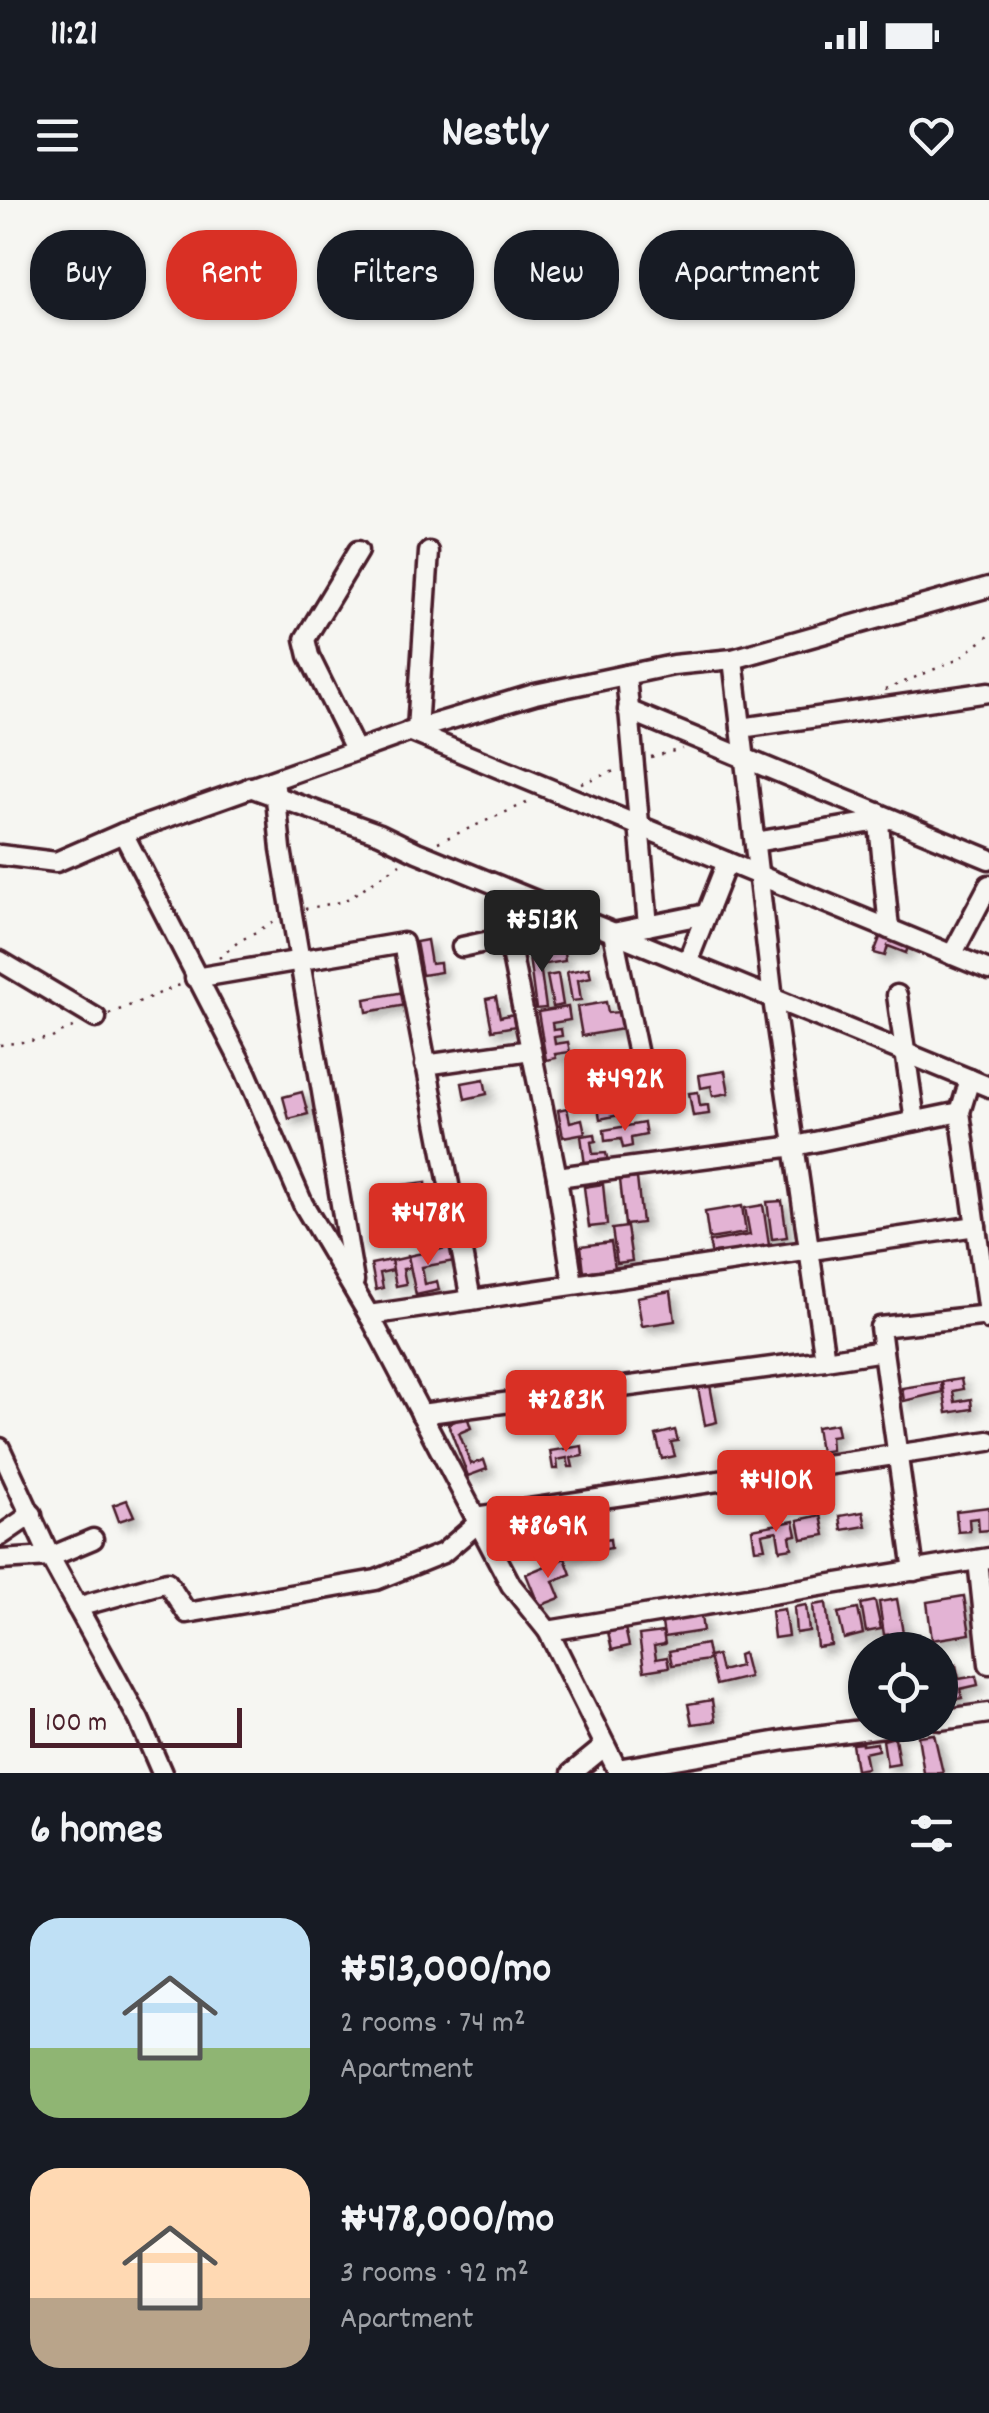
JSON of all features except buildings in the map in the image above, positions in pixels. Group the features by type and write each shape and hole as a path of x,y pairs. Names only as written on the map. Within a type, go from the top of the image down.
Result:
{"street":[{"path":"355,749 309,656 305,639 358,551"},
{"path":"413,730 429,552"},
{"path":"275,787 355,749 536,694 673,665 733,659 989,587"},
{"path":"733,659 774,999 825,1360"},
{"path":"626,675 648,926"},
{"path":"741,728 989,692"},
{"path":"628,710 989,859"},
{"path":"413,730 989,970"},
{"path":"0,855 56,862 250,786 275,787 418,852 989,1087"},
{"path":"275,787 356,1293"},
{"path":"755,842 883,817"},
{"path":"883,817 890,930"},
{"path":"123,833 245,1070 302,1204 369,1315 511,1585 548,1631 618,1771 848,1732"},
{"path":"687,963 727,862"},
{"path":"952,955 989,885"},
{"path":"613,933 706,914"},
{"path":"462,947 588,922"},
{"path":"613,933 645,1089"},
{"path":"508,937 558,1177 572,1284"},
{"path":"196,978 404,943 471,1300"},
{"path":"0,961 96,1018"},
{"path":"897,995 915,1121"},
{"path":"425,1066 531,1050"},
{"path":"914,1571 880,1328 989,1317 960,1112 970,1079"},
{"path":"558,1177 794,1146 960,1112"},
{"path":"369,1315 976,1226"},
{"path":"422,1414 883,1352"},
{"path":"77,1607 167,1582 187,1612 376,1580 443,1553 476,1520 989,1441"},
{"path":"0,1448 50,1557 138,1720 162,1773"},
{"path":"0,1536 32,1514"},
{"path":"0,1560 50,1557 93,1539"},
{"path":"548,1631 983,1559 989,1664"},
{"path":"958,1717 989,1713"},
{"path":"572,1773 605,1746"}],"path":[{"path":"884,690 960,659 989,635"},
{"path":"557,792 634,764 710,744"},
{"path":"0,1045 52,1038 196,978 238,942 292,912 344,901 418,852 530,801"}]}
